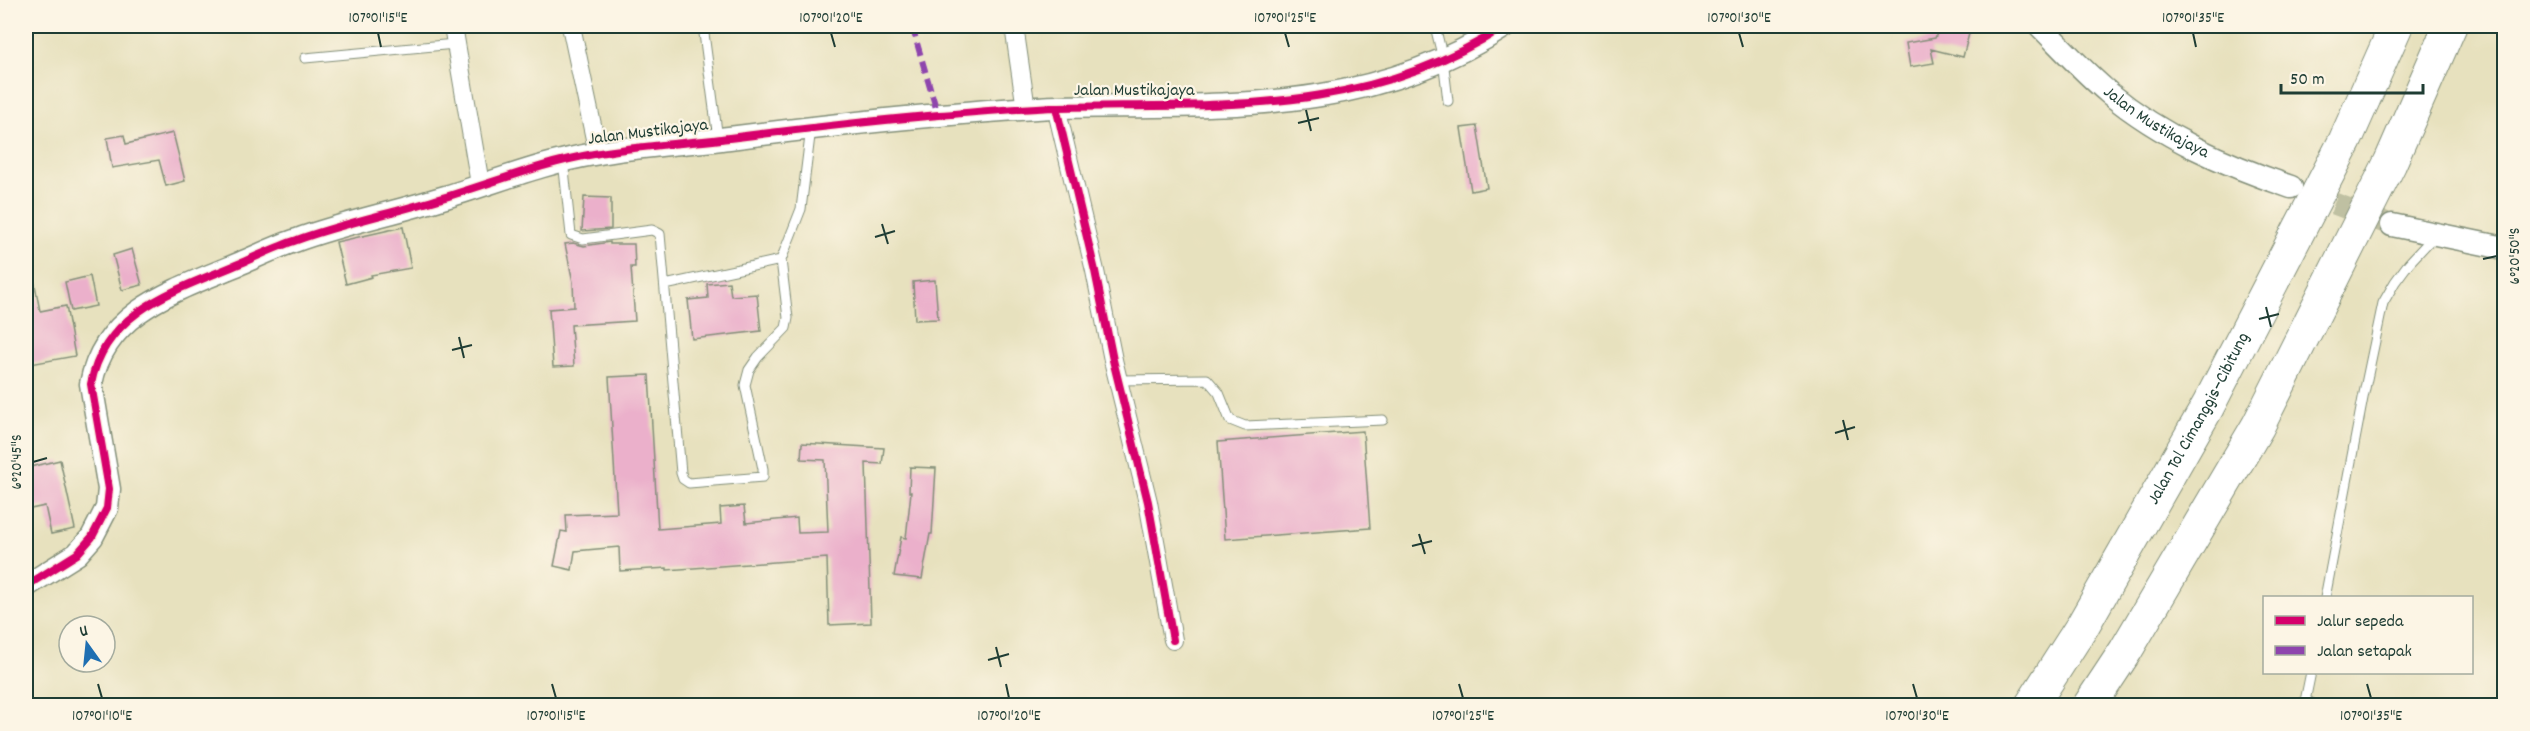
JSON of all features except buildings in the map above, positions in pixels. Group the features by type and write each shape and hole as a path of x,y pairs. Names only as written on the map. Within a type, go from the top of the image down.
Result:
{"highway":[{"name":"Jalan Tol Cimanggis–Cibitung","path":"2031,705 2083,625 2208,406 2345,141 2396,26"},
{"path":"2089,705 2126,650 2258,426 2390,163 2450,26"},
{"path":"2008,705 2083,625"}],"street":[{"path":"453,26 480,184"},
{"path":"571,26 598,153"},
{"path":"1014,26 1026,109"},
{"name":"Jalan Mustikajaya","path":"26,586 77,554 92,537 107,508 109,489 91,384 100,352 118,326 163,296 297,240 563,160 598,153 938,115 1056,107 1230,106 1318,96 1377,84 1443,59 1505,26"},
{"name":"Jalan Mustikajaya","path":"2040,26 2112,95 2174,138 2238,169 2291,187"},
{"path":"1056,107 1148,502 1173,640"},
{"path":"2392,225 2505,248"}],"lane":[{"path":"703,26 718,140"},
{"path":"1435,26 1443,59 1448,101"},
{"path":"305,58 455,44"},
{"path":"563,160 571,235 583,239 652,230 660,234 682,479 688,483 758,480 763,477 764,469 746,385 749,369 786,328 788,318 781,261 801,209 811,128"},
{"path":"2325,596 2362,398 2383,303 2404,269 2435,235"},
{"path":"665,285 781,261"},
{"path":"1118,380 1207,378 1219,393 1230,420 1245,426 1383,420"},
{"path":"2311,674 2305,703 2316,705"}],"tunnel":[{"path":"2303,192 2392,225"}],"marked path":[{"path":"912,26 938,115"}],"cycle path":[{"path":"26,586 77,554 92,537 107,508 109,489 91,384 99,358 112,337 148,305 170,293 283,245 536,168 610,151 939,115 1014,109 1233,104 1289,100 1344,91 1399,77 1452,55 1505,26"},
{"path":"1056,107 1095,271 1113,360 1148,502 1173,640"}]}
